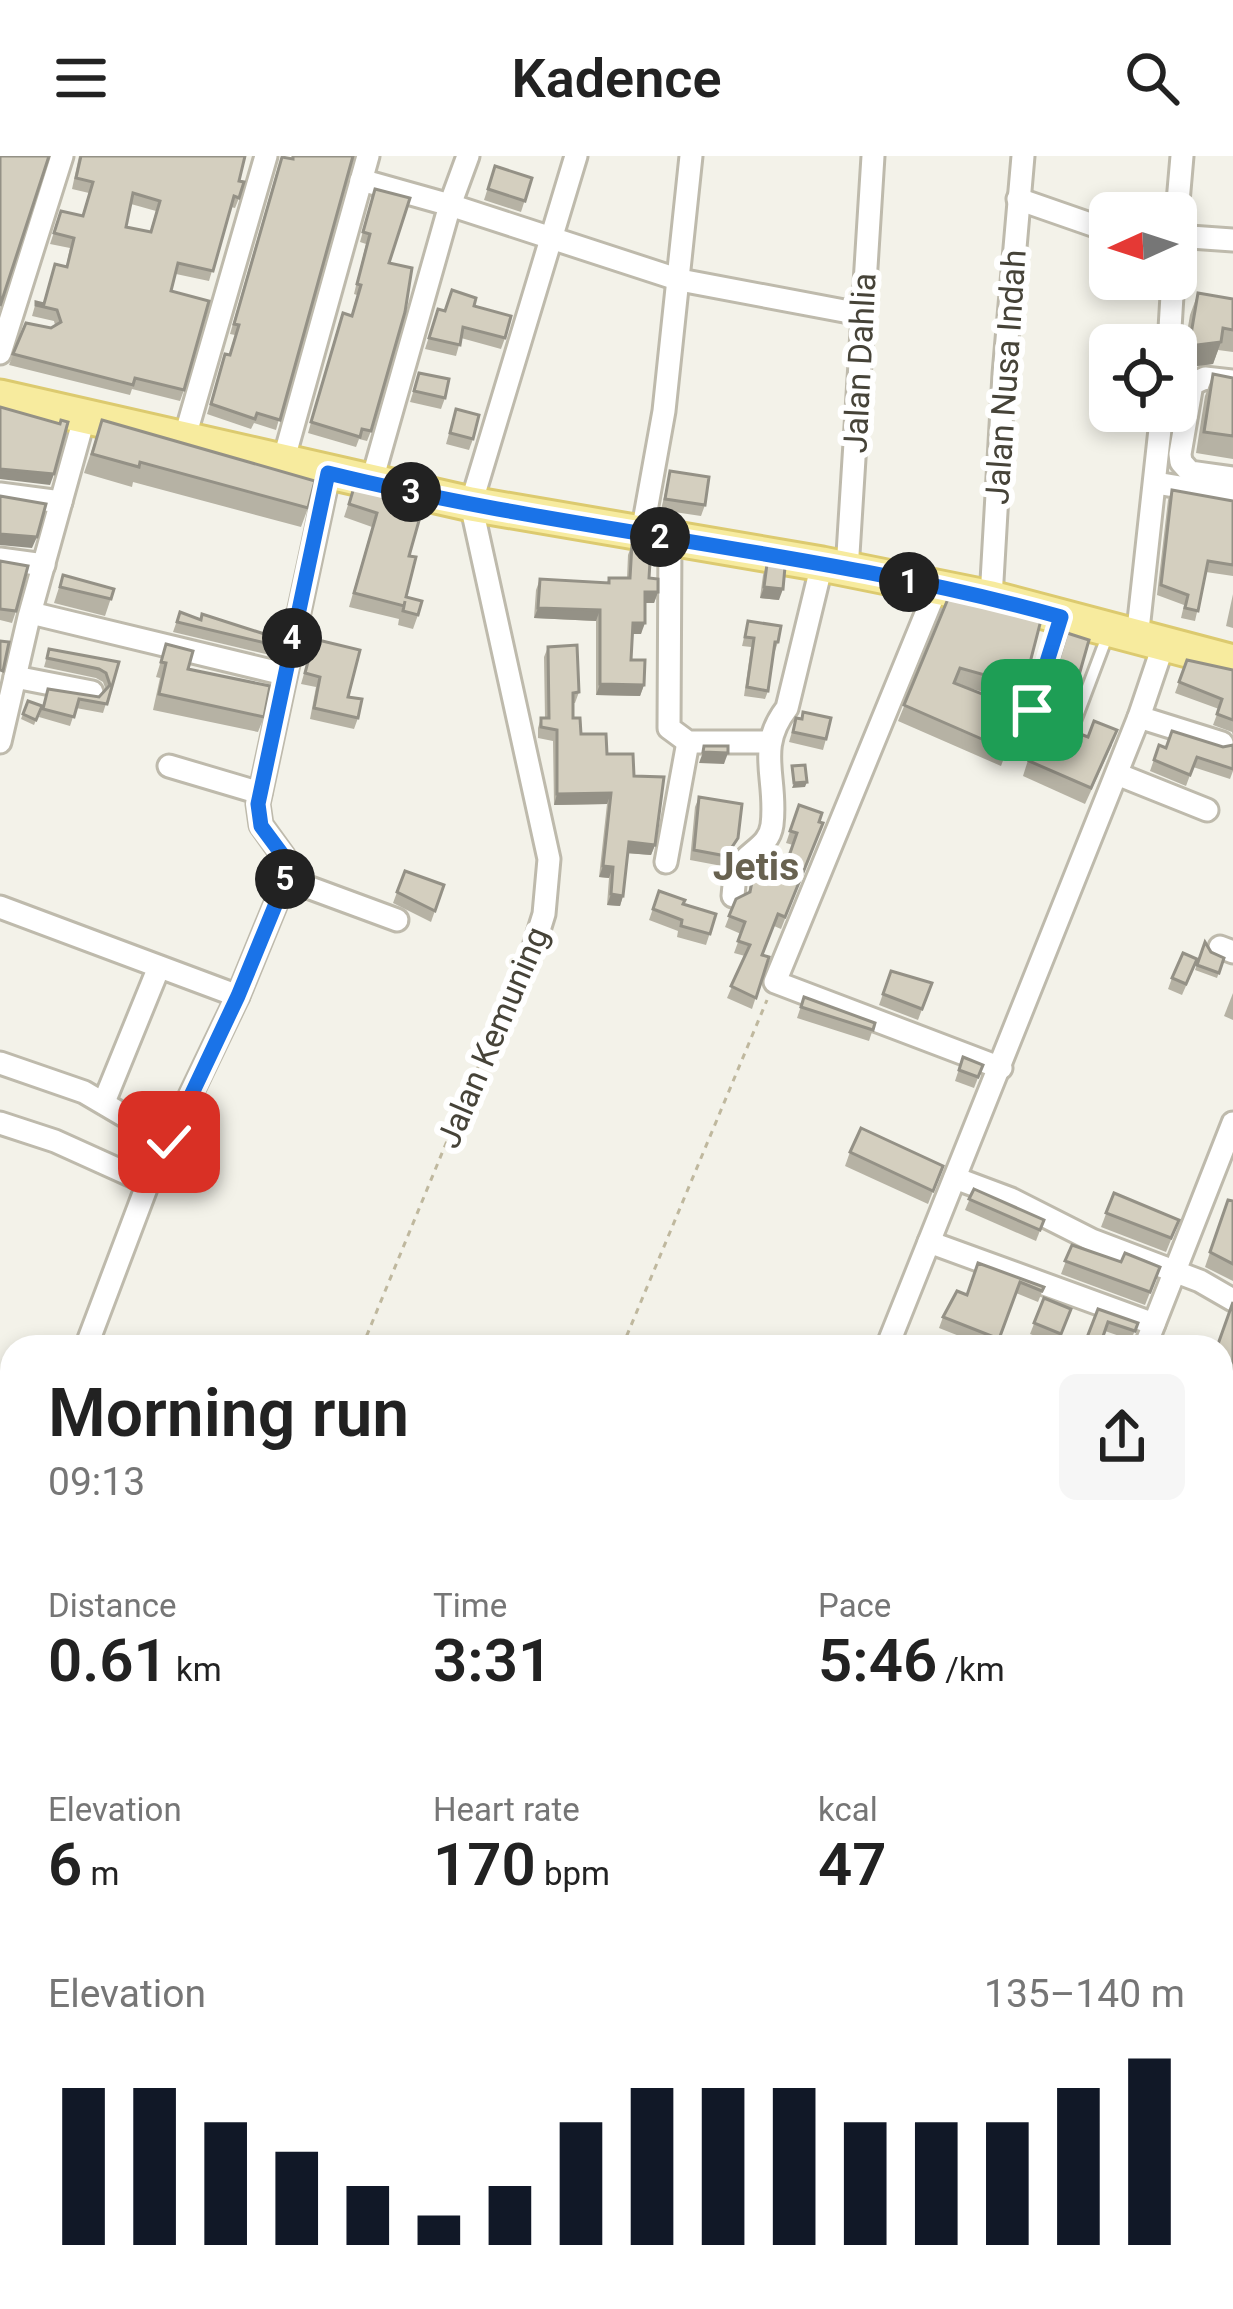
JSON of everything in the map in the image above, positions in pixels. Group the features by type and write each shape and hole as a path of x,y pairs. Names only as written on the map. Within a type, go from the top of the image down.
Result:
{"main road":[{"path":"0,397 371,484 991,598 1233,662"}],"street":[{"path":"0,353 20,323 62,156"},
{"path":"184,440 266,156"},
{"path":"283,462 368,156"},
{"path":"371,484 468,156"},
{"path":"471,504 576,156"},
{"path":"691,156 656,536 669,728 688,742 768,742 772,825 760,849 738,868 733,896"},
{"name":"Jalan Dahlia","path":"768,742 772,727 787,708 835,567 873,156"},
{"name":"Jalan Nusa Indah","path":"991,598 1023,156"},
{"path":"1179,192 1182,156"},
{"path":"361,180 680,280 860,314"},
{"path":"1018,199 1089,224"},
{"path":"1197,237 1233,240"},
{"path":"1233,381 1205,378 1192,384 1180,462 1190,472 1233,478"},
{"path":"0,742 9,688 85,416"},
{"path":"892,1335 1139,717 1136,638 1160,432"},
{"path":"91,1335 148,1183 238,996 286,879 284,857 261,826 260,794 328,473"},
{"path":"1156,483 1233,496"},
{"path":"0,494 61,502"},
{"name":"Jalan Kemuning","path":"471,504 549,859 546,902 535,944"},
{"path":"0,559 44,565"},
{"path":"937,587 775,982 1001,1067"},
{"path":"31,613 284,674"},
{"path":"9,688 92,692"},
{"path":"1139,717 1222,743"},
{"path":"666,862 688,742"},
{"path":"169,766 260,794"},
{"path":"1117,774 1207,810"},
{"path":"286,879 397,920"},
{"path":"0,907 238,996"},
{"path":"104,1102 159,967"},
{"path":"0,1064 104,1102 169,1142"},
{"path":"0,1123 148,1183"},
{"path":"1150,1335 1233,1123"},
{"path":"956,1178 1233,1300"},
{"path":"929,1243 1154,1324"}],"lane":[{"path":"1061,617 1032,710 1065,728 1074,724 1136,638"}],"path":[{"name":"Jalan Kemuning","path":"367,1335 473,1078 535,944"},
{"path":"627,1335 775,982"}],"building":[{"path":"0,156 49,156 0,306"},
{"path":"81,156 245,156 239,181 244,182 239,198 234,196 213,271 178,263 171,291 209,301 184,390 135,378 133,385 13,354 26,323 51,328 61,322 57,310 36,302 44,304 55,264 67,267 74,238 54,233 61,211 83,216 93,182 76,178","holes":["133,193 160,201 151,232 126,227"]},
{"path":"353,156 280,420 257,413 255,419 211,404 239,325 234,324 282,157"},
{"path":"495,166 532,178 525,201 488,189"},
{"path":"375,189 410,198 389,263 412,268 405,312 371,431 362,429 360,437 311,422 343,313 352,316 361,285 357,284 370,234 363,232"},
{"path":"452,290 476,298 474,306 511,316 505,338 463,327 460,345 429,338 438,309 445,311"},
{"path":"1198,293 1233,299 1233,330 1223,328 1221,342 1197,345 1197,324 1193,324"},
{"path":"419,373 449,379 445,398 414,391"},
{"path":"1213,374 1233,378 1233,436 1204,432"},
{"path":"0,407 60,424 61,420 68,422 54,474 0,469"},
{"path":"456,409 479,415 473,439 450,433"},
{"path":"102,420 315,481 308,508 140,462 139,467 92,454"},
{"path":"670,471 709,477 705,505 665,499"},
{"path":"355,484 424,503 409,556 416,557 406,597 422,601 418,615 403,611 404,606 354,593 377,513 349,504"},
{"path":"1172,490 1233,501 1233,565 1208,561 1198,611 1185,608 1188,595 1161,585"},
{"path":"0,496 46,504 37,537 0,534"},
{"path":"632,544 651,546 649,578 658,579 658,592 645,592 645,623 633,623 631,660 645,660 644,685 600,684 600,610 538,608 540,579 609,583 609,578 630,578"},
{"path":"0,561 28,566 16,611 0,609"},
{"path":"767,564 785,567 783,589 764,587"},
{"path":"63,575 114,589 111,599 60,587"},
{"path":"950,594 1042,616 1024,686 960,668 954,683 1018,708 1007,750 904,705"},
{"path":"180,612 201,620 202,614 280,639 278,646 177,622"},
{"path":"748,621 781,626 768,691 747,687 754,638 745,637"},
{"path":"1067,633 1089,640 1072,700 1050,689"},
{"path":"314,639 360,650 348,697 362,699 358,718 314,708 320,677 305,673"},
{"path":"0,641 9,642 3,671 0,670"},
{"path":"166,644 193,651 188,669 270,686 264,717 159,694"},
{"path":"577,645 579,692 573,693 573,718 580,718 581,734 606,734 607,754 633,754 634,776 664,777 655,845 629,842 623,896 611,894 613,867 603,866 611,793 557,794 557,730 541,727 541,718 549,718 548,647"},
{"path":"49,649 119,662 107,704 79,699 74,717 43,709 48,689 99,697 110,685 99,669 47,658"},
{"path":"1187,660 1233,670 1233,720 1217,714 1222,699 1179,682"},
{"path":"28,701 42,706 36,720 23,714"},
{"path":"803,712 831,718 826,739 793,732"},
{"path":"1041,719 1088,737 1094,721 1117,730 1091,788 1029,761"},
{"path":"1172,731 1223,747 1233,745 1233,769 1197,757 1190,775 1154,760 1159,745 1166,748"},
{"path":"704,746 728,746 728,753 703,752"},
{"path":"805,765 807,782 794,783 792,766"},
{"path":"699,797 742,804 738,838 726,856 694,850"},
{"path":"799,805 822,813 819,822 823,823 785,917 778,914 762,955 769,957 756,998 731,986 750,945 738,941 745,922 729,916 736,899 750,892 755,866 782,876 797,833 790,831"},
{"path":"405,871 444,885 435,911 397,892"},
{"path":"659,891 716,914 710,934 681,926 682,920 653,909"},
{"path":"1205,942 1211,952 1224,958 1219,973 1197,965"},
{"path":"1183,953 1197,959 1186,984 1172,978"},
{"path":"891,971 932,983 922,1009 883,994"},
{"path":"804,997 875,1023 873,1030 801,1007"},
{"path":"963,1057 983,1065 978,1077 959,1070"},
{"path":"861,1128 943,1166 933,1191 850,1152"},
{"path":"974,1189 1044,1220 1040,1230 969,1199"},
{"path":"1114,1193 1179,1220 1171,1238 1106,1213"},
{"path":"1228,1200 1233,1201 1233,1264 1210,1252"},
{"path":"1072,1245 1121,1262 1125,1253 1160,1267 1150,1292 1065,1261"},
{"path":"978,1263 1044,1287 1042,1291 1020,1282 1000,1335 943,1317 957,1291 967,1295"},
{"path":"1044,1298 1071,1309 1061,1334 1034,1323"},
{"path":"1233,1302 1233,1335 1221,1335"},
{"path":"1098,1309 1138,1323 1135,1331 1108,1322 1103,1335 1088,1335"}],"district":[{"name":"Jetis","path":"756,866"}],"route":[{"path":"169,1142 238,996 286,879 284,857 261,826 258,804 328,473 471,504 822,564 1061,617 1032,710"}]}
